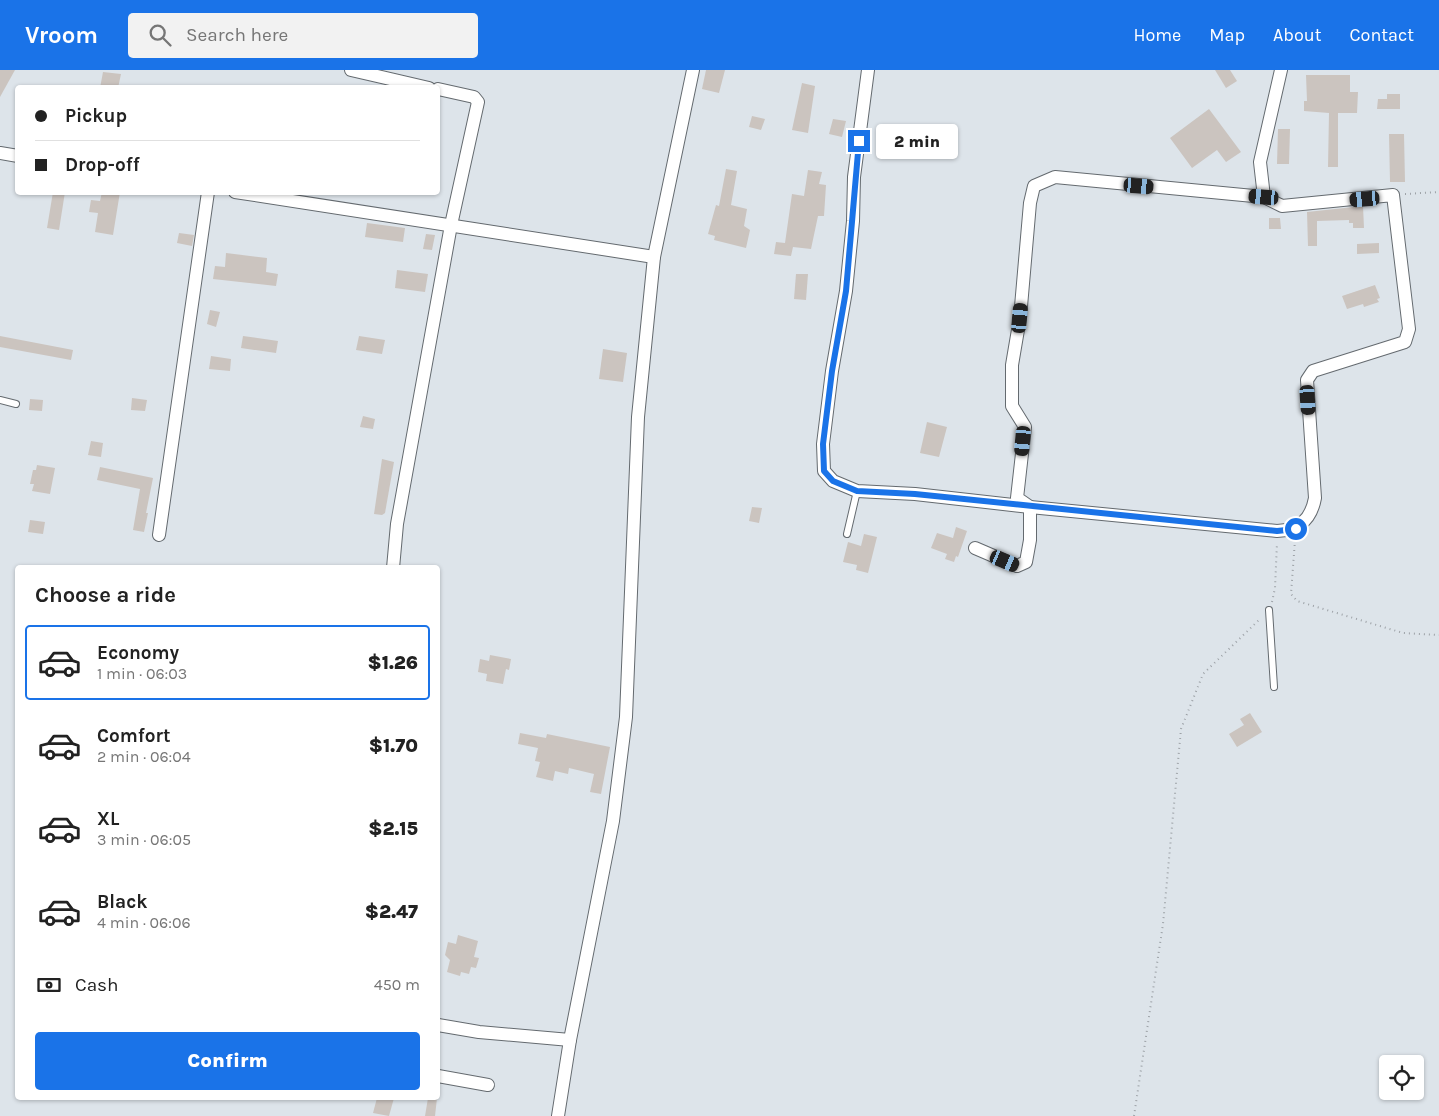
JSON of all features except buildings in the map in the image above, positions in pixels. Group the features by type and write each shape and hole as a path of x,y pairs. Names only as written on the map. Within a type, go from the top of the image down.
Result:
{"street":[{"path":"352,70 416,85"},
{"path":"558,1116 570,1040 613,821 626,717 638,417 654,257 693,70"},
{"path":"868,70 854,177 853,222 846,291 832,371 823,444 824,471 833,481 857,491 915,494 1030,507 1277,531 1296,529 1303,524 1312,510 1314,498 1307,380 1309,375 1313,371 1405,342 1408,337 1409,329 1393,195 1282,206 1264,197 1054,178 1034,186 1030,203 1020,318 1012,365 1012,406 1025,426 1017,498 1030,507"},
{"path":"1264,197 1260,162 1281,70"},
{"path":"393,565 397,524 451,224 478,102 474,97 440,89"},
{"path":"0,153 15,156"},
{"path":"158,535 208,195"},
{"path":"256,195 654,257"},
{"path":"975,548 1017,566 1026,562 1030,540 1030,507"},
{"path":"440,1026 479,1032 570,1040"},
{"path":"440,1076 488,1085"}],"lane":[{"path":"0,400 16,404"},
{"path":"847,534 857,491"},
{"path":"1269,610 1274,687"}],"path":[{"path":"1393,195 1439,192"},
{"path":"1296,529 1291,594 1297,601 1404,633 1439,635"},
{"path":"1134,1116 1163,924 1181,729 1203,674 1269,610 1276,588 1277,531"}],"route":[{"path":"859,141 854,177 853,222 846,291 832,371 823,444 824,471 833,481 857,491 915,494 1277,531 1296,529"}]}
